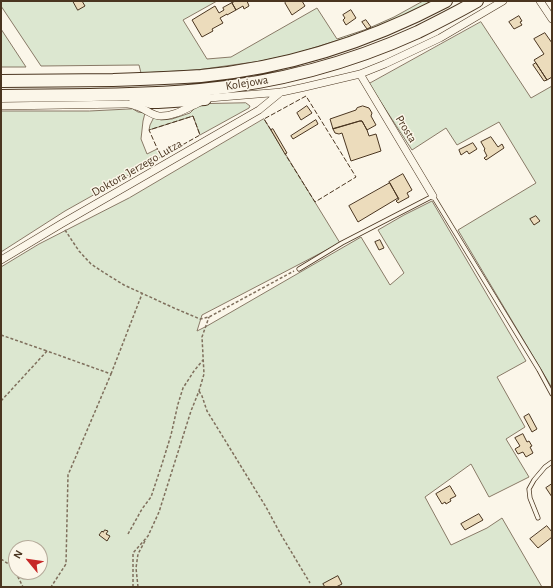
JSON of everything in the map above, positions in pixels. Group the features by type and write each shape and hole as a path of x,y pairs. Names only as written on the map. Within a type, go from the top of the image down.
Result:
{"highway":[{"name":"Kolejowa","path":"1,81 180,77 218,74 254,68 302,58 348,44 397,25 446,1"},
{"name":"Kolejowa","path":"1,96 126,99 220,88 274,79 356,56 393,42 438,22 477,1"},
{"path":"126,99 151,102 204,99"}],"street":[{"name":"Kolejowa","path":"204,99 282,92 360,74 440,38 503,1"},
{"path":"540,1 552,19"},
{"name":"Prosta","path":"360,74 433,196"},
{"name":"Doktora Jerzego Lutza","path":"1,260 259,110 282,92"},
{"path":"1,106 126,99"}],"lane":[{"path":"299,269 342,243 433,196 539,370 552,394"},
{"path":"538,518 530,498 529,489 545,466 552,462"}],"path":[{"path":"61,224 79,251 91,264 124,285 200,319 209,317 299,269"},
{"path":"51,587 66,564 68,475 111,374 143,293"},
{"path":"138,587 136,568 138,554 159,512 204,374 202,337 209,317"},
{"path":"1,335 111,374"},
{"path":"1,401 47,351"},
{"path":"128,534 142,509 151,497 171,435 183,388 203,360"},
{"path":"199,391 207,411 266,507 310,584"},
{"path":"133,587 133,553 148,536"},
{"path":"1,559 13,567 23,587"}],"green space":[{"path":"1,1 217,1 183,20 207,59 231,57 317,8 337,39 367,29 394,17 423,1 429,2 419,9 361,33 294,54 261,61 197,70 141,73 139,65 41,66 1,6"},
{"path":"481,22 531,98 552,86 552,388 458,230 536,183 499,122 457,145 446,128 412,150 369,84"},
{"path":"1,29 26,67 1,67"},
{"path":"246,103 250,106 249,108 200,135 193,116 149,130 154,117 161,120 172,119 190,113 199,104"},
{"path":"133,109 138,112 145,113 141,139 147,154 157,149 161,157 65,211 1,252 1,111 89,111"},
{"path":"264,119 340,243 202,315 197,331 361,237 390,285 404,273 378,230 432,201 526,361 497,377 525,427 506,439 529,477 489,497 471,464 425,497 451,545 487,528 502,518 542,587 1,587 1,267 39,244 129,198"}],"building":[{"path":"73,1 82,1 85,6 78,10"},
{"path":"236,1 247,1 249,6 244,9 243,6 236,10 232,3"},
{"path":"287,1 302,1 305,6 292,15 285,3"},
{"path":"232,3 236,10 220,18 223,23 202,37 192,20 215,6 219,13 224,10 223,8"},
{"path":"351,10 356,18 346,25 343,20 345,18 343,15"},
{"path":"519,16 522,21 520,22 522,25 514,29 509,22"},
{"path":"366,20 371,27 367,29 362,22"},
{"path":"545,33 552,43 552,77 547,80 534,60 544,54 534,39"},
{"path":"536,63 547,80 544,81 533,65"},
{"path":"307,106 312,113 301,120 297,113"},
{"path":"363,106 369,108 376,125 367,130 362,121 360,121 333,129 330,119"},
{"path":"316,120 318,124 293,139 291,136"},
{"path":"362,121 369,136 376,134 381,151 351,161 342,133 335,133 333,129"},
{"path":"273,129 287,153 285,154 271,130"},
{"path":"491,137 498,147 502,144 504,148 486,160 484,158 487,156 481,142"},
{"path":"473,143 477,149 469,154 467,151 461,155 459,150"},
{"path":"403,174 412,190 407,193 409,197 398,203 396,201 399,199 389,182"},
{"path":"390,183 398,198 358,222 349,206"},
{"path":"536,216 540,221 534,225 530,219"},
{"path":"380,240 384,248 379,250 375,242"},
{"path":"529,414 537,429 532,432 524,417"},
{"path":"523,434 527,442 529,441 532,446 530,447 533,453 526,457 523,452 518,454 515,449 520,446 515,438"},
{"path":"552,484 552,497 546,488"},
{"path":"450,486 456,496 450,499 451,501 446,504 445,502 442,504 436,494"},
{"path":"479,514 483,520 465,530 461,524"},
{"path":"547,526 552,532 552,537 538,548 530,539"},
{"path":"105,530 108,531 106,534 110,536 107,541 99,535"},
{"path":"338,576 342,584 336,587 325,587 323,584"}],"fence":[{"path":"271,130 264,119 306,96 356,177 315,202 285,154"},
{"path":"193,116 200,135 161,157 149,130 193,116"}]}
